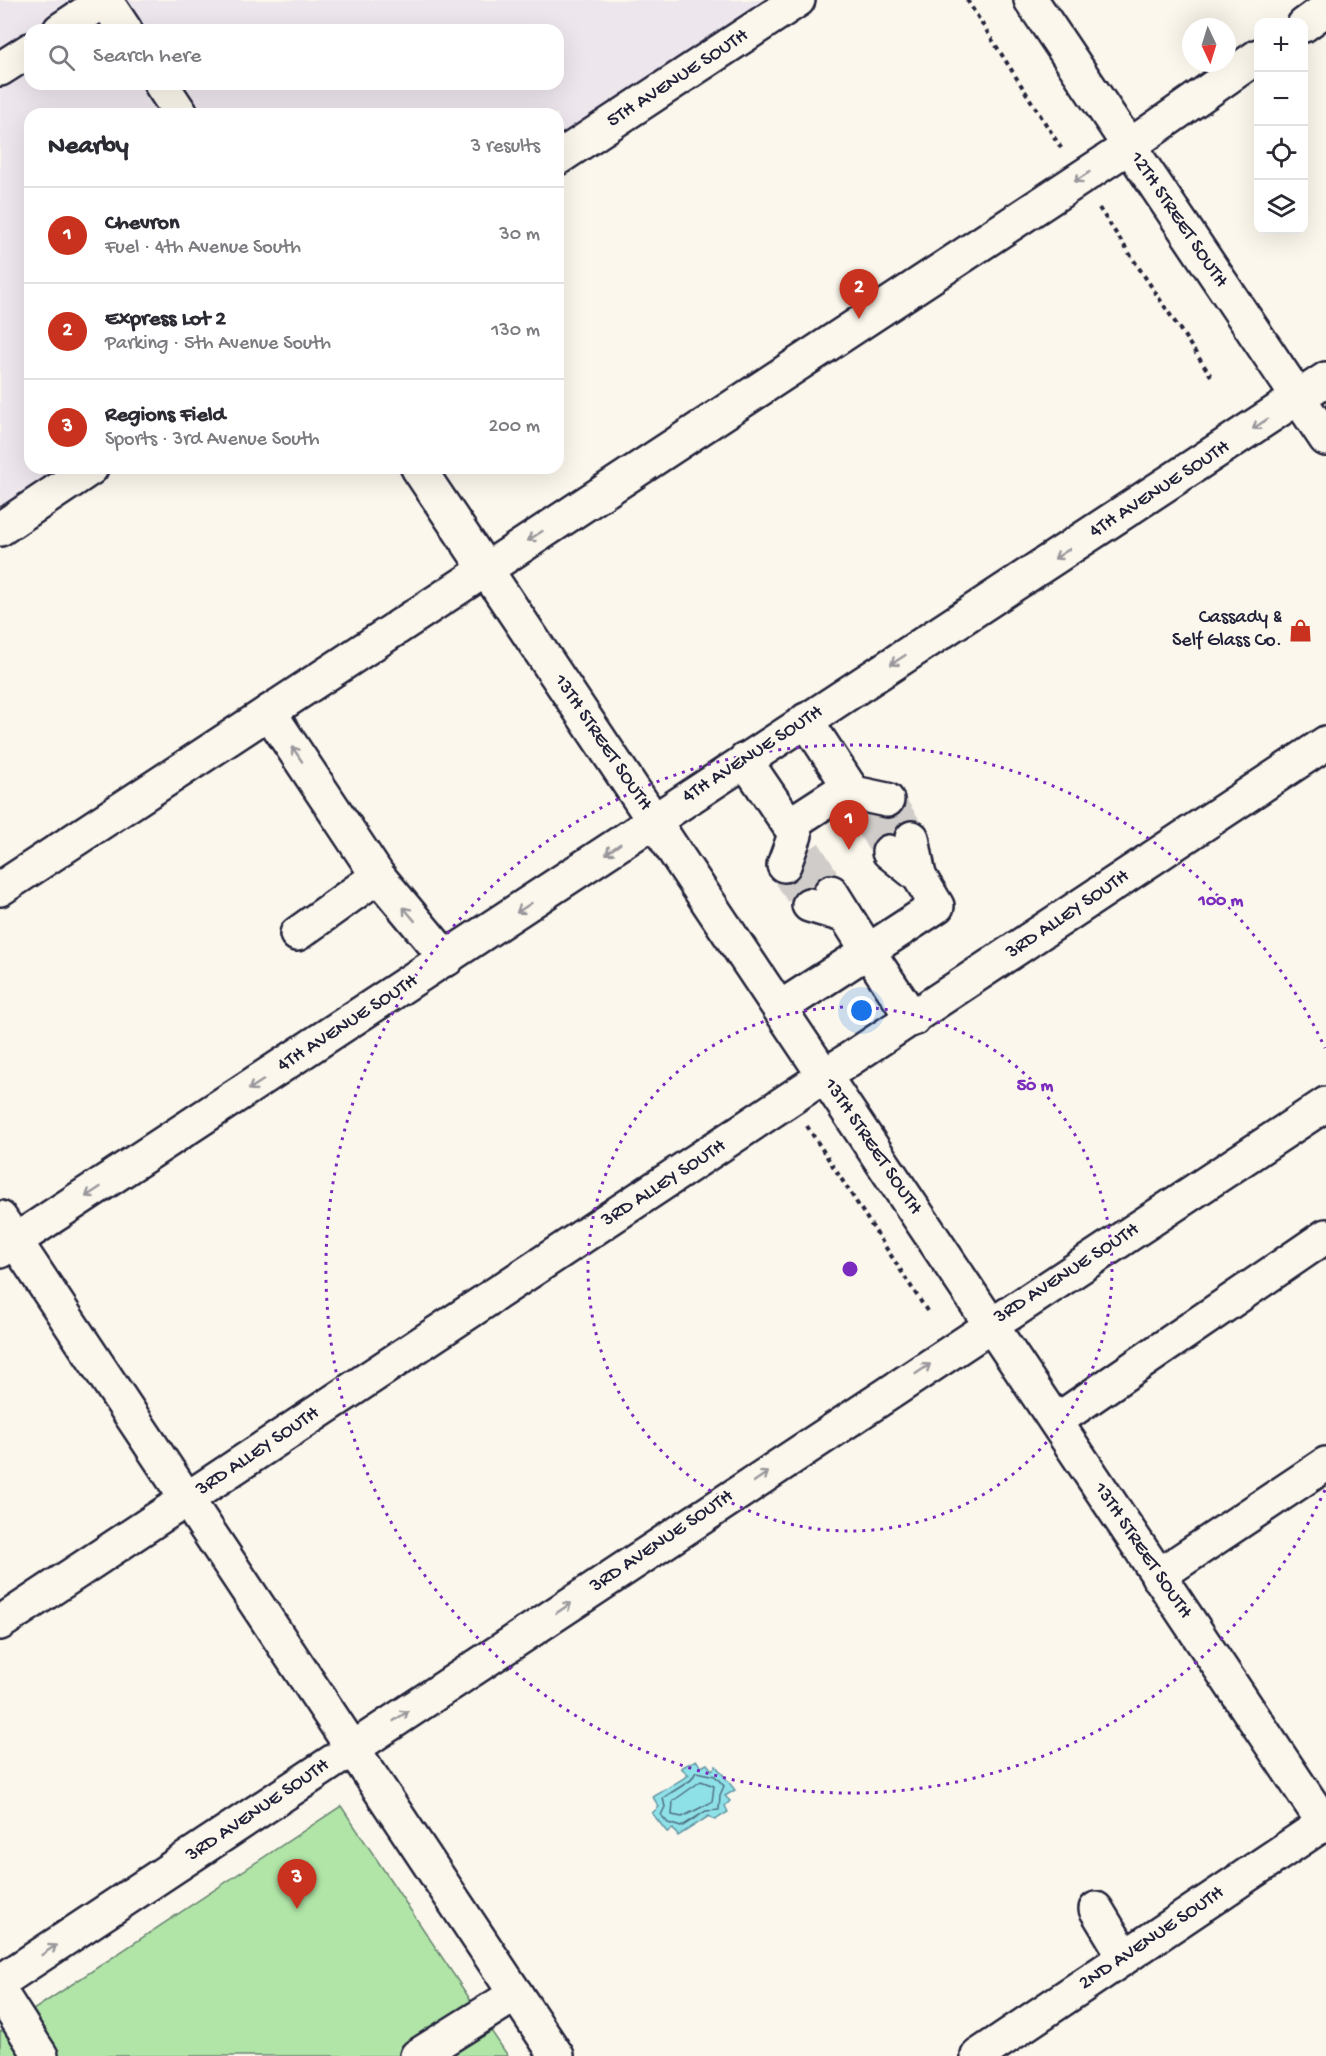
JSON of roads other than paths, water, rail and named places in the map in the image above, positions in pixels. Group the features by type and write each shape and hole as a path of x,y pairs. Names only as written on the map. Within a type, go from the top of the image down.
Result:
{"street":[{"path":"69,24 105,0 121,24"},
{"name":"5TH AVENUE SOUTH","path":"564,154 798,0"},
{"name":"12TH STREET SOUTH","path":"1031,0 1326,439"},
{"path":"1308,22 1326,9"},
{"path":"0,69 24,54"},
{"path":"0,889 485,568 1080,179 1254,59"},
{"path":"165,90 178,108"},
{"name":"4TH AVENUE SOUTH","path":"5,1237 447,959 745,760 1326,379"},
{"path":"0,529 82,474"},
{"name":"13TH STREET SOUTH","path":"422,474 1325,1824"},
{"path":"269,712 378,876 447,959"},
{"path":"745,760 793,844 864,798 806,720"},
{"name":"3RD ALLEY SOUTH","path":"0,1623 790,1101 1326,743"},
{"path":"780,1008 937,906 900,845"},
{"path":"297,934 378,876"},
{"path":"829,904 868,951 913,1019"},
{"name":"3RD AVENUE SOUTH","path":"0,1982 990,1324 1326,1104"},
{"path":"1056,1422 1326,1236"},
{"path":"5,1237 187,1500 557,2056"},
{"path":"1158,1576 1326,1464"},
{"name":"2ND AVENUE SOUTH","path":"978,2056 1325,1824"},
{"path":"1096,1909 1125,1957"},
{"path":"0,1992 41,2056"},
{"path":"417,2056 516,1994"}],"water":[{"path":"696,1760 701,1767 707,1764 712,1770 716,1766 735,1790 725,1796 730,1801 725,1806 728,1812 715,1820 709,1816 678,1836 673,1829 667,1832 652,1813 659,1807 653,1797 689,1775 681,1768"}],"tunnel":[{"path":"887,800 912,838"},
{"path":"866,814 889,852"},
{"path":"805,852 831,892"},
{"path":"784,865 809,905"}],"place":[{"name":"Express Lot 2","path":"859,319"},
{"name":"Cassady & Self Glass Co.","path":"1300,630"},
{"name":"Chevron","path":"849,850"},
{"name":"Regions Field","path":"297,1909"}]}
